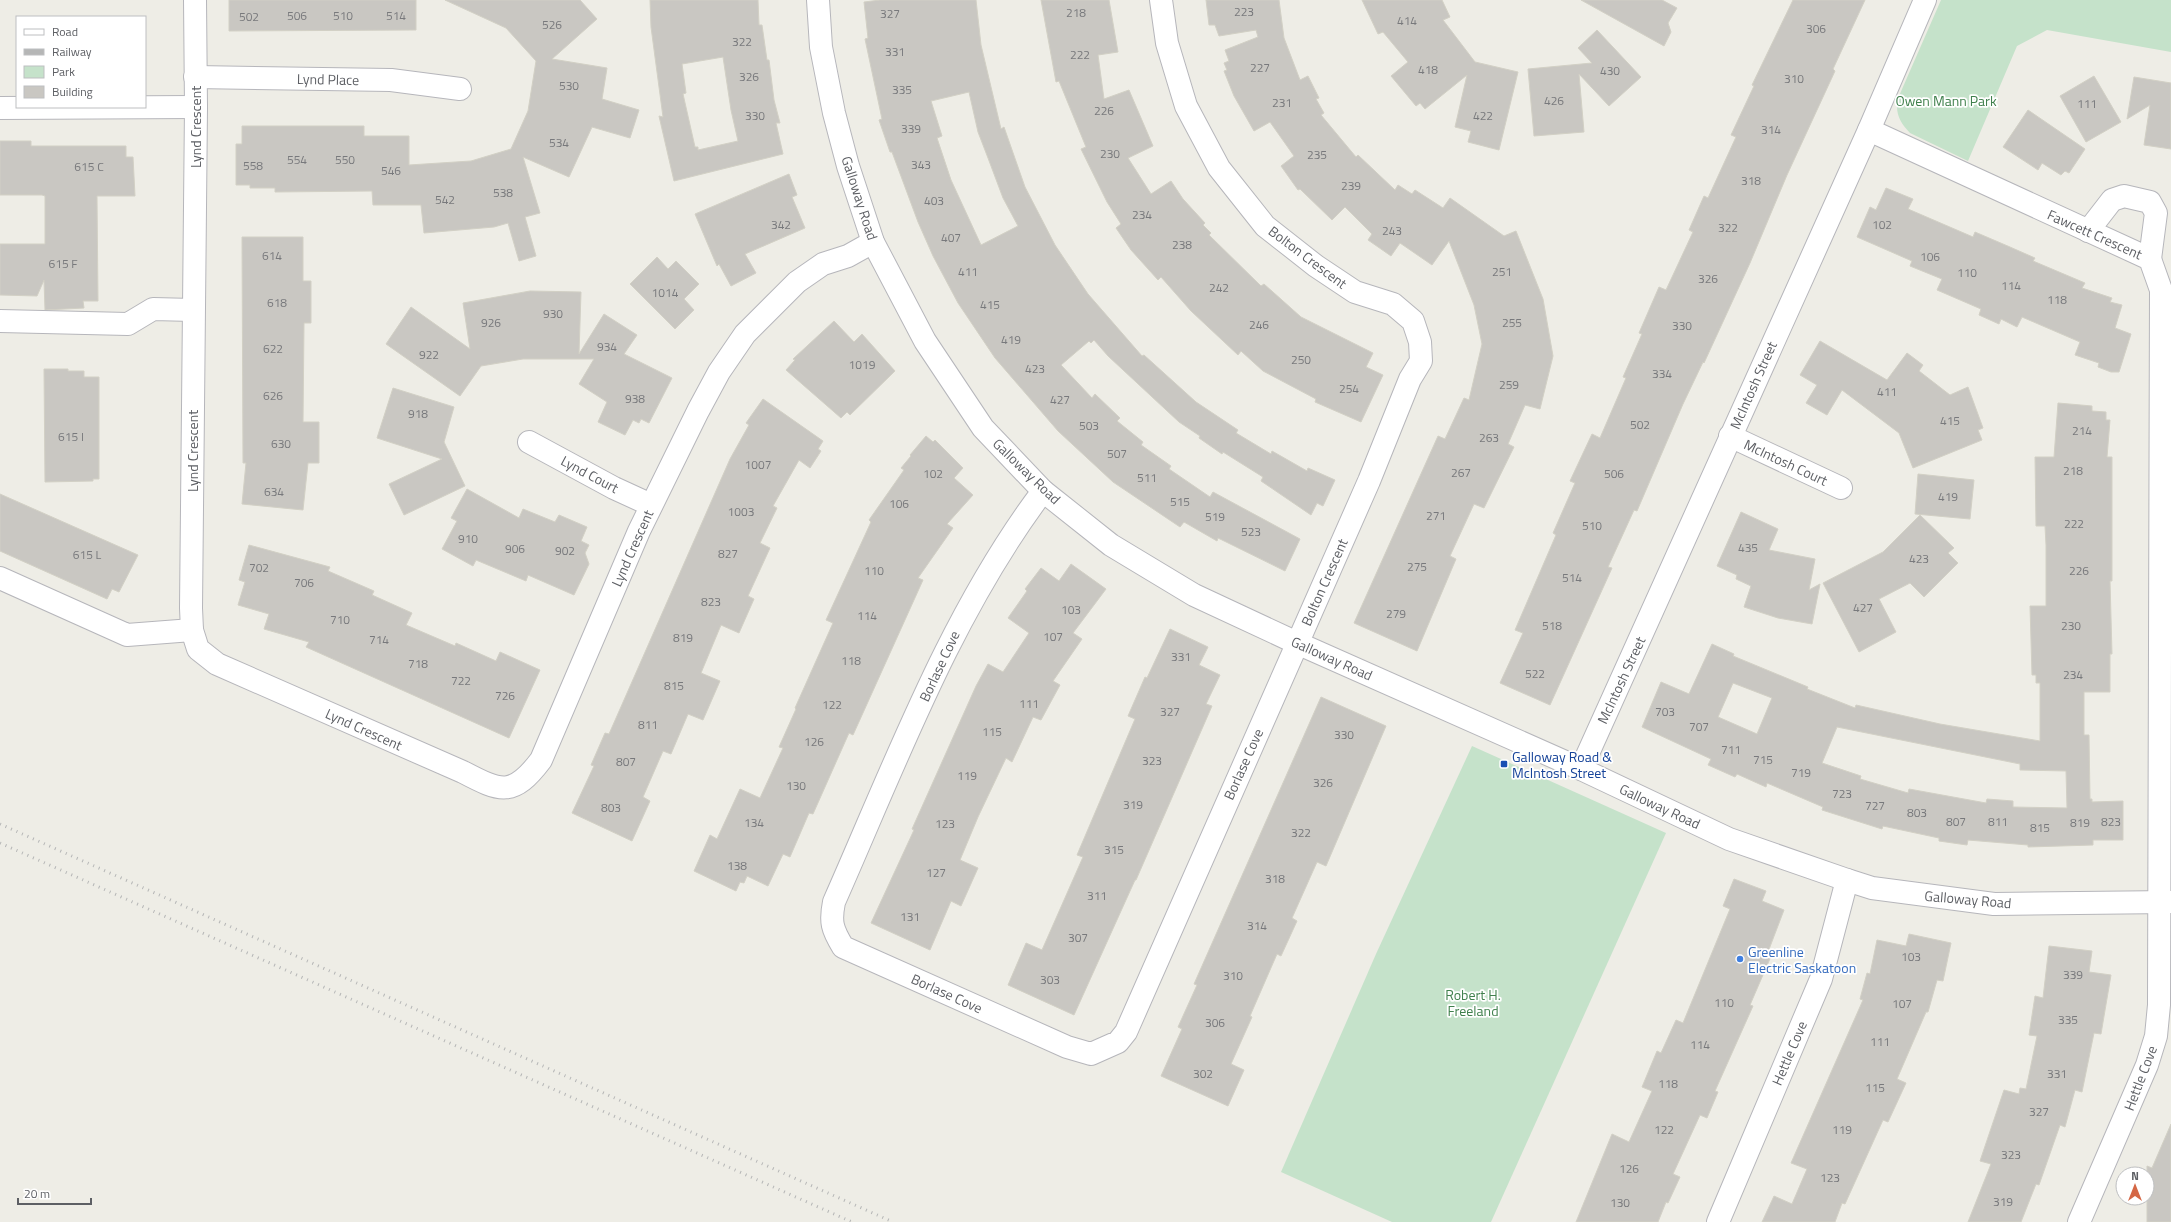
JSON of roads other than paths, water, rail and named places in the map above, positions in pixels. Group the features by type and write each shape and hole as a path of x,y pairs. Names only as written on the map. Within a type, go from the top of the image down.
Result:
{"street":[{"name":"Lynd Crescent","path":"195,0 196,107 193,310 192,630 198,649 217,664 463,772 490,787 511,787 527,779 541,760 651,505 719,372 745,334 797,282 823,264 848,256 873,242"},
{"name":"Galloway Road","path":"818,0 821,47 834,113 873,242 924,341 948,378 984,428 1043,490 1111,545 1194,595 1297,643 1581,769 1729,839 1847,880 1886,890 1994,904 2166,902"},
{"name":"Bolton Crescent","path":"1161,0 1167,43 1186,106 1219,168 1265,226 1316,266 1355,292 1393,304 1413,321 1420,342 1421,361 1410,379 1369,481 1297,643"},
{"name":"McIntosh Street","path":"1581,769 1869,130 1925,0"},
{"name":"Lynd Place","path":"195,77 391,80 460,89"},
{"path":"146,107 196,107"},
{"path":"0,108 16,108"},
{"name":"Fawcett Crescent","path":"1869,130 2150,259 2161,290 2166,902"},
{"path":"2088,231 2112,200 2124,196 2150,202 2156,213 2150,259"},
{"path":"0,321 128,324 153,309 193,310"},
{"name":"McIntosh Court","path":"1730,436 1841,488"},
{"name":"Lynd Court","path":"529,442 614,488 651,505"},
{"name":"Borlase Cove","path":"1043,490 1012,531 954,632 834,902 831,917 834,933 842,947 1068,1047 1091,1054 1118,1042 1126,1032 1297,643"},
{"path":"0,578 127,635 192,630"},
{"name":"Hettle Cove","path":"1718,1222 1821,979 1847,880"},
{"name":"Hettle Cove","path":"2079,1222 2147,1064 2156,1036 2166,902"}],"railway":[{"path":"0,824 893,1222"},
{"path":"0,843 852,1222"}],"place":[{"name":"Galloway Road & McIntosh Street","path":"1504,764"},
{"name":"Greenline Electric Saskatoon","path":"1740,959"}],"park label":[{"name":"Owen Mann Park","path":"1946,100"},
{"name":"Robert H. Freeland","path":"1473,1002"}]}
